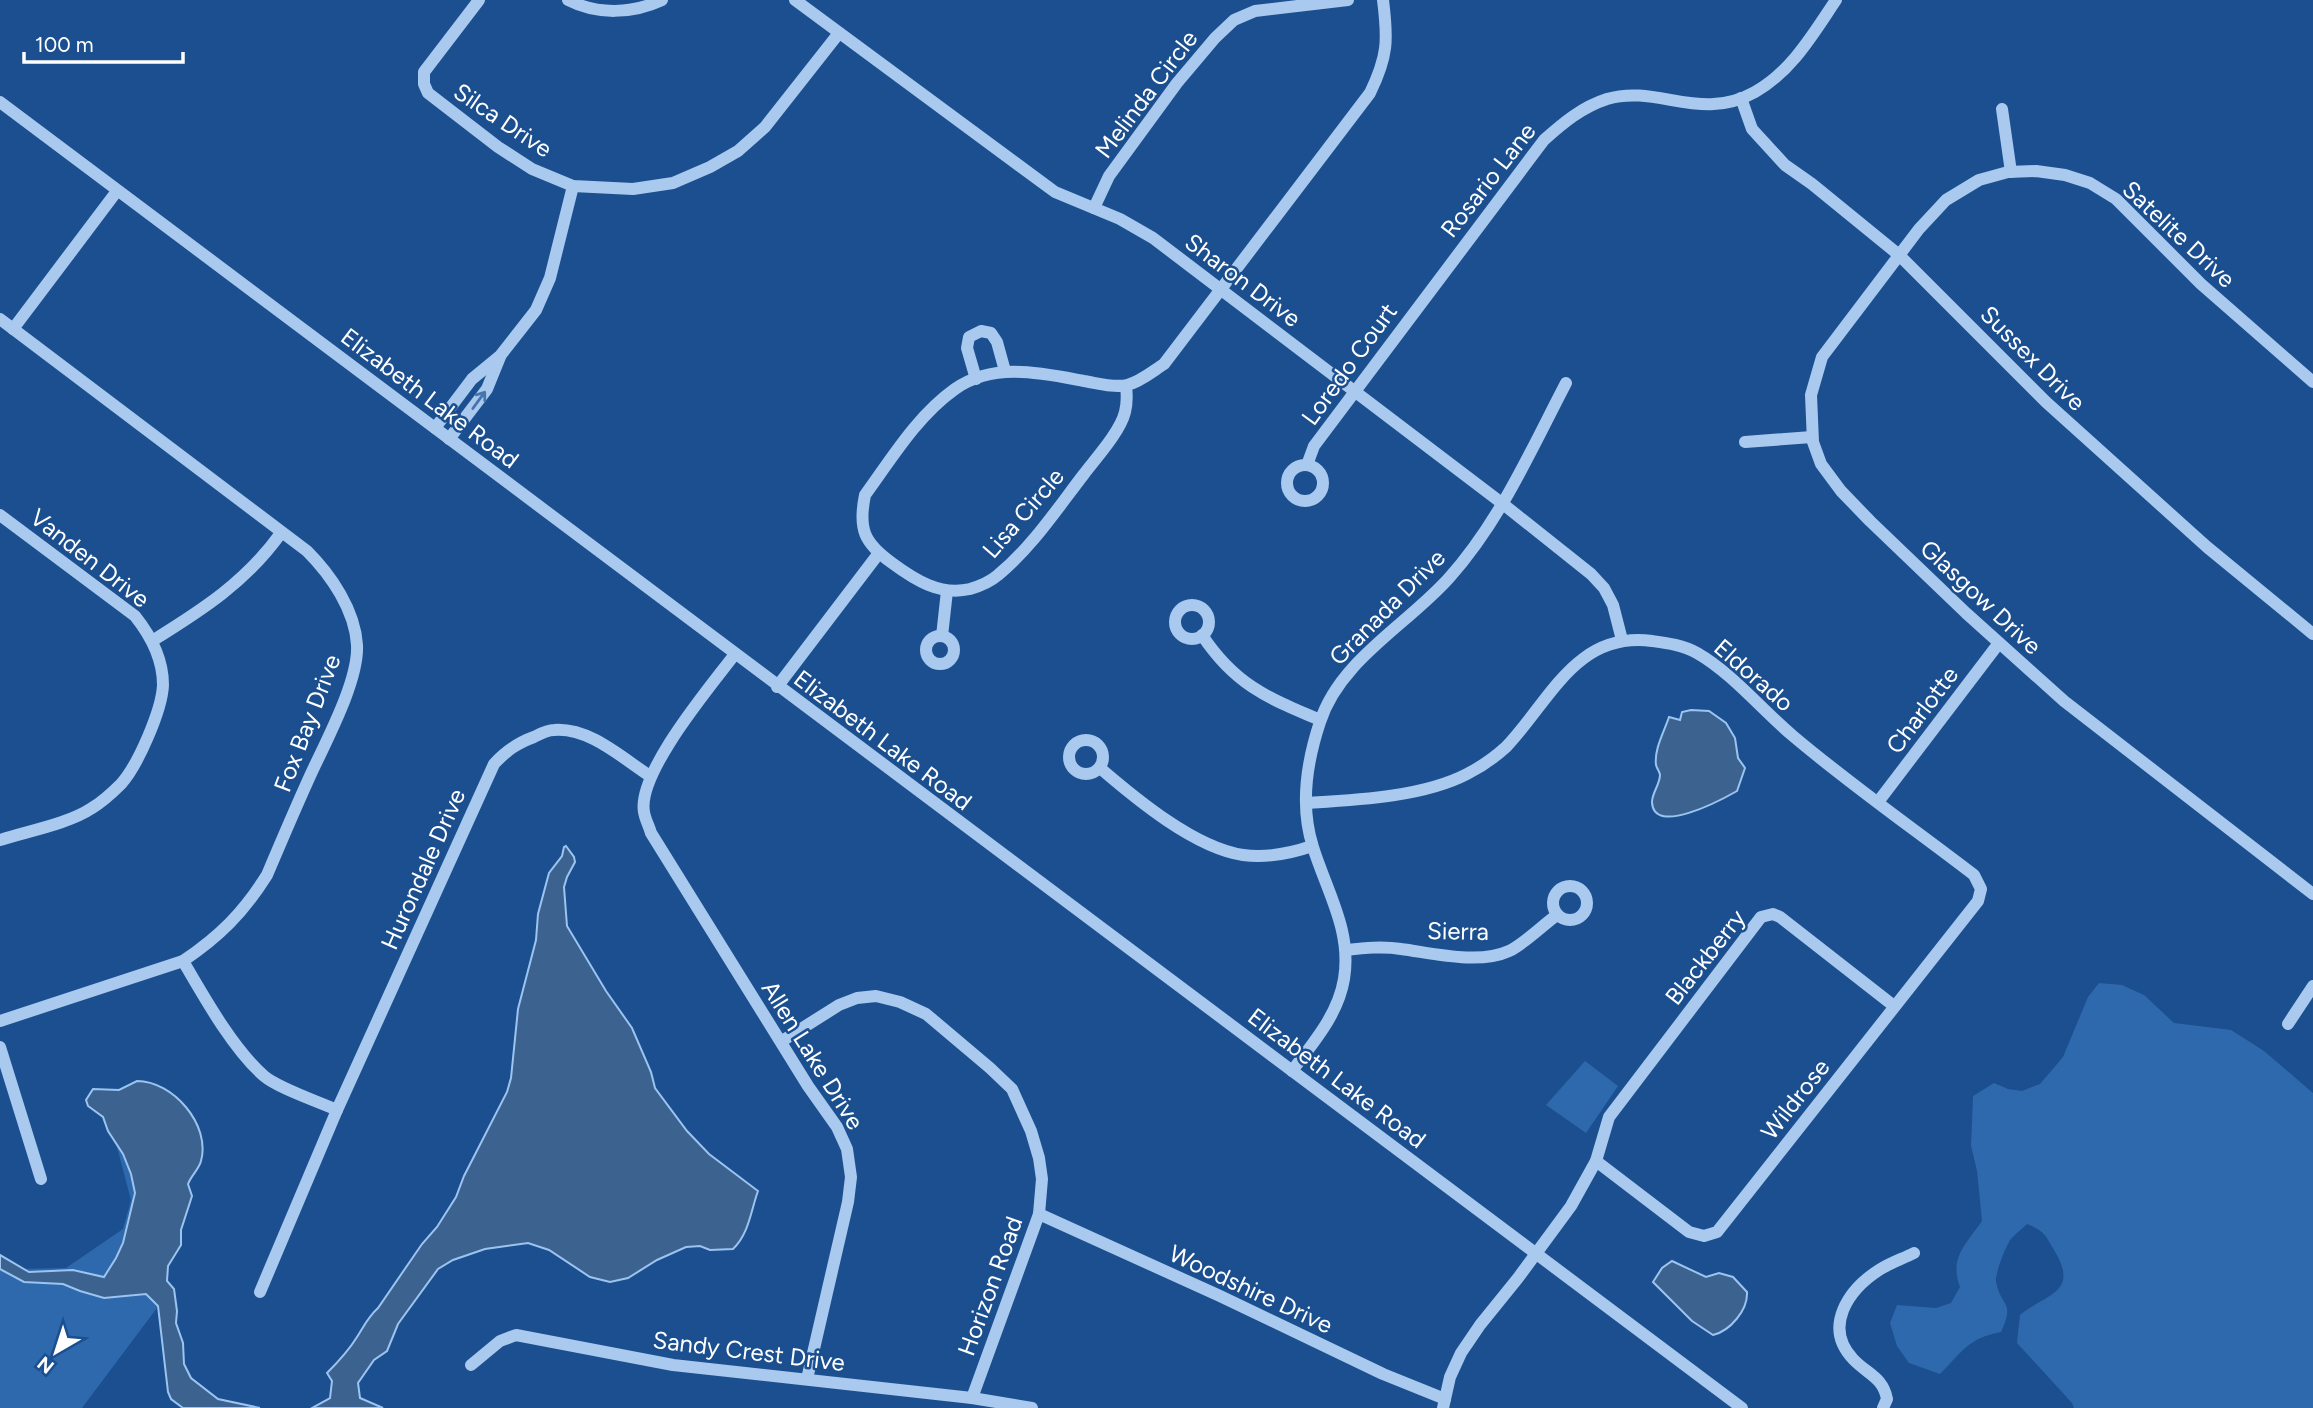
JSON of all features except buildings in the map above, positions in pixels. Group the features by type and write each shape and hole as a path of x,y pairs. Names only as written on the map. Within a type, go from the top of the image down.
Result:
{"street":[{"name":"Silca Drive","path":"478,0 424,72 424,84 433,99 498,148 532,169 573,186 633,190 673,183 738,151 765,127 839,33"},
{"path":"568,0 599,10 622,11 662,0"},
{"name":"Sharon Drive","path":"795,0 1055,192 1140,229 1503,504 1591,574 1604,588 1613,606 1622,640"},
{"name":"Melinda Circle","path":"1094,208 1109,176 1177,83 1234,20 1255,11 1348,0"},
{"path":"942,636 947,591 933,588 906,574 878,553 864,532 862,513 865,495 932,407 957,387 975,379 1005,371 1038,372 1100,384 1126,386 1164,364 1370,93 1382,69 1386,50 1383,0"},
{"name":"Rosario Lane","path":"1430,290 1544,140 1566,120 1609,98 1634,96 1688,104 1717,105 1741,98 1769,82 1788,66 1836,0"},
{"name":"Sussex Drive","path":"1741,98 1752,129 1785,165 1899,255 2066,421 2207,547 2313,634"},
{"name":"Elizabeth Lake Road","path":"0,102 1742,1408"},
{"path":"2002,109 2011,172"},
{"name":"Satelite Drive","path":"1899,255 1946,200 1979,180 2011,172 2065,174 2090,183 2116,199 2201,284 2313,382"},
{"path":"435,428 472,379 500,356 536,310 544,295 573,186"},
{"path":"13,328 117,191"},
{"name":"Glasgow Drive","path":"1899,255 1822,356 1811,395 1812,437 1821,464 1841,491 1999,643 2064,701 2313,894"},
{"name":"Loredo Court","path":"1307,465 1314,446 1430,290"},
{"name":"Fox Bay Drive","path":"0,319 307,551 332,581 363,645 338,713 267,875 252,900 228,928 183,961 0,1021"},
{"path":"975,379 967,348 969,337 981,331 992,333 1005,371"},
{"path":"449,439 487,389 500,356"},
{"name":"Granada Drive","path":"1292,1071 1326,1025 1333,1011 1343,982 1346,950 1335,905 1307,826 1307,768 1320,720 1332,695 1358,663 1449,578 1503,504 1566,383"},
{"name":"Lisa Circle","path":"947,591 968,590 984,584 1020,555 1118,427 1125,413 1126,386"},
{"path":"1745,442 1812,437"},
{"name":"Vanden Drive","path":"0,515 135,616 152,641 161,666 163,685 139,757 122,783 91,809 69,819 0,840"},
{"path":"152,641 191,617 248,574 281,533"},
{"path":"777,687 878,553"},
{"path":"1202,635 1234,674 1257,692 1320,720"},
{"name":"Eldorado","path":"1307,803 1418,791 1439,787 1467,775 1506,747 1577,661 1622,640 1639,639 1666,643 1698,653 1721,670 1793,736 1974,874"},
{"name":"Charlotte","path":"1878,802 1999,643"},
{"path":"650,776 660,756 735,654"},
{"name":"Hurondale Drive","path":"260,1292 337,1110 494,764 508,750 526,740 552,730 566,730 582,733 595,740 650,776"},
{"path":"1100,768 1160,816 1186,833 1218,848 1242,855 1273,856 1312,846"},
{"name":"Allen Lake Drive","path":"650,776 643,811 651,833 808,1086 837,1127 847,1149 851,1177 848,1202 807,1379"},
{"name":"Wildrose","path":"1596,1161 1704,1241 1717,1232 1978,901 1987,888 1974,874"},
{"name":"Blackberry","path":"1596,1161 1609,1117 1761,917 1773,914 1780,917 1894,1006"},
{"name":"Sierra","path":"1346,950 1369,947 1400,948 1427,955 1484,957 1509,951 1557,915"},
{"path":"183,961 214,1013 265,1077 337,1110"},
{"path":"2288,1024 2313,986"},
{"name":"Horizon Road","path":"782,1041 839,1005 857,998 876,996 900,1002 926,1014 1012,1089 1031,1130 1039,1158 1042,1179 1039,1214 972,1398"},
{"path":"0,1047 41,1179"},
{"path":"1444,1404 1450,1377 1461,1353 1571,1206 1596,1161"},
{"name":"Woodshire Drive","path":"1039,1214 1220,1296 1444,1404"},
{"path":"1883,1408 1888,1399 1885,1388 1853,1359 1840,1341 1838,1323 1849,1299 1862,1284 1880,1270 1914,1253"},
{"name":"Sandy Crest Drive","path":"471,1365 500,1341 516,1335 673,1365 972,1398 1032,1408"}],"shaded area":[{"path":"1709,711 1726,723 1735,738 1738,758 1745,768 1737,791 1690,813 1664,816 1655,812 1652,802 1660,778 1656,765 1658,747 1669,717 1680,720 1682,712"},
{"path":"566,846 575,862 564,887 567,926 632,1028 655,1088 687,1131 709,1154 758,1191 746,1229 733,1249 686,1247 657,1260 628,1278 610,1282 590,1277 549,1250 528,1243 485,1249 453,1260 438,1269 398,1324 387,1351 374,1360 358,1383 360,1398 383,1408 312,1408 330,1398 332,1381 327,1373 350,1347 456,1197 507,1092 511,1078 518,1009 536,940 538,914 549,873"},
{"path":"2099,983 2122,985 2144,995 2174,1023 2231,1030 2264,1051 2313,1093 2313,1408 2074,1408 2017,1343 2020,1315 2057,1290 2062,1284 2063,1275 2061,1264 2046,1237 2041,1231 2027,1224 2009,1242 1997,1272 1998,1289 2007,1309 2001,1332 1973,1342 1940,1374 1909,1363 1897,1346 1890,1323 1897,1305 1936,1308 1951,1303 1960,1287 1957,1277 1958,1259 1982,1221 1977,1171 1971,1146 1973,1096 1994,1083 2022,1091 2040,1084 2063,1057 2088,997"},
{"path":"1585,1061 1618,1086 1586,1133 1546,1105"},
{"path":"137,1081 164,1088 176,1097 195,1120 203,1147 200,1164 188,1184 192,1196 181,1230 181,1245 168,1266 167,1281 174,1289 176,1323 183,1343 184,1364 191,1378 218,1399 260,1408 183,1408 171,1399 158,1306 146,1294 104,1298 63,1284 24,1282 0,1269 0,1255 29,1272 73,1270 104,1277 123,1243 135,1193 123,1154 108,1131 103,1117 88,1106 86,1100 93,1089 119,1090"},
{"path":"140,1081 160,1304 82,1408 0,1408 0,1259 19,1269 66,1268 123,1229 131,1200 109,1117"},
{"path":"1672,1261 1706,1277 1719,1273 1733,1277 1747,1292 1747,1299 1737,1319 1726,1329 1713,1335 1692,1321 1653,1282 1662,1268"}]}
